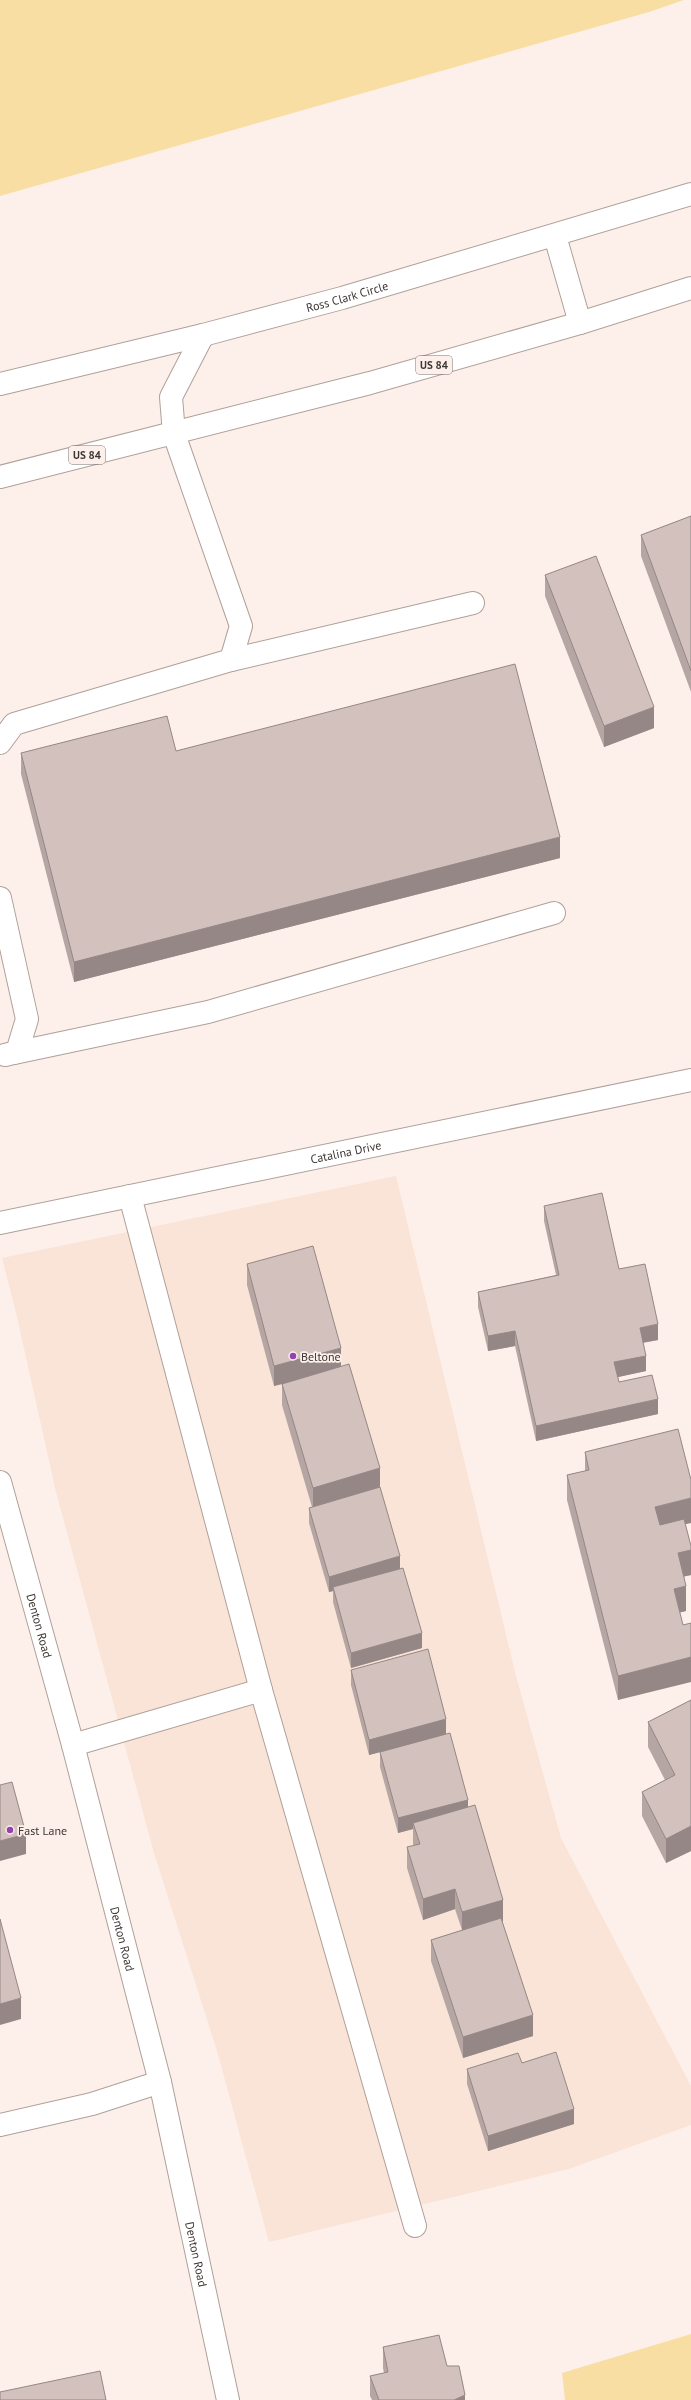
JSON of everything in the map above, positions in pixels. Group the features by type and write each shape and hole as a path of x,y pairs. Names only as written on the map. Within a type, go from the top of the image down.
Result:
{"main road":[{"name":"Ross Clark Circle","path":"0,384 203,335 342,298 555,236 691,194"},
{"path":"555,236 580,323"},
{"name":"US 84","path":"0,477 370,383 580,323 691,288"},
{"path":"203,335 171,397 174,434 241,626 231,660"},
{"path":"0,743 14,724 231,660 473,603"},
{"path":"0,898 27,1019 17,1052 7,1055"},
{"path":"7,1055 208,1012 554,913"},
{"name":"Catalina Drive","path":"0,1223 691,1080"},
{"path":"130,1196 261,1690 415,2226"},
{"name":"Denton Road","path":"0,1482 73,1745 160,2082 228,2400"},
{"path":"73,1745 261,1690"},
{"path":"0,2125 92,2104 160,2082"}],"shaded area":[{"path":"0,0 684,0 649,12 0,196"},
{"path":"396,1176 516,1676 561,1838 691,2086 691,2125 569,2169 269,2242 217,2051 154,1853 56,1492 17,1317 2,1258"},
{"path":"691,2334 691,2400 565,2400 562,2373"}],"building":[{"path":"691,516 691,671 641,535"},
{"path":"596,556 654,707 604,726 545,575"},
{"path":"515,664 560,837 74,962 21,753 167,716 176,751"},
{"path":"602,1193 619,1269 645,1264 658,1324 640,1328 646,1356 614,1362 619,1382 652,1375 658,1399 536,1426 515,1331 488,1336 478,1292 559,1275 544,1206"},
{"path":"313,1246 341,1348 274,1366 247,1264"},
{"path":"349,1364 380,1468 313,1488 282,1384"},
{"path":"678,1429 691,1480 691,1498 655,1507 660,1525 684,1519 691,1546 691,1550 678,1553 686,1586 674,1589 683,1625 691,1623 691,1657 618,1676 567,1475 589,1470 585,1452"},
{"path":"380,1487 400,1556 329,1577 309,1508"},
{"path":"403,1568 422,1633 351,1653 333,1587"},
{"path":"428,1649 446,1719 369,1740 351,1670"},
{"path":"691,1700 691,1826 666,1839 642,1792 675,1775 648,1722"},
{"path":"450,1733 468,1800 398,1818 380,1752"},
{"path":"12,1782 26,1834 0,1841 0,1785"},
{"path":"475,1805 503,1900 462,1912 455,1889 423,1899 407,1847 420,1844 413,1823"},
{"path":"501,1918 533,2015 463,2037 431,1940"},
{"path":"0,1919 21,1998 0,2004"},
{"path":"556,2052 574,2109 488,2136 467,2069 518,2053 522,2063"},
{"path":"439,2335 447,2366 459,2366 465,2395 454,2400 379,2400 370,2376 388,2372 383,2347"},
{"path":"100,2371 106,2400 0,2400 0,2392"}],"place":[{"name":"Beltone","path":"293,1356"},
{"name":"Fast Lane","path":"10,1830"}]}
